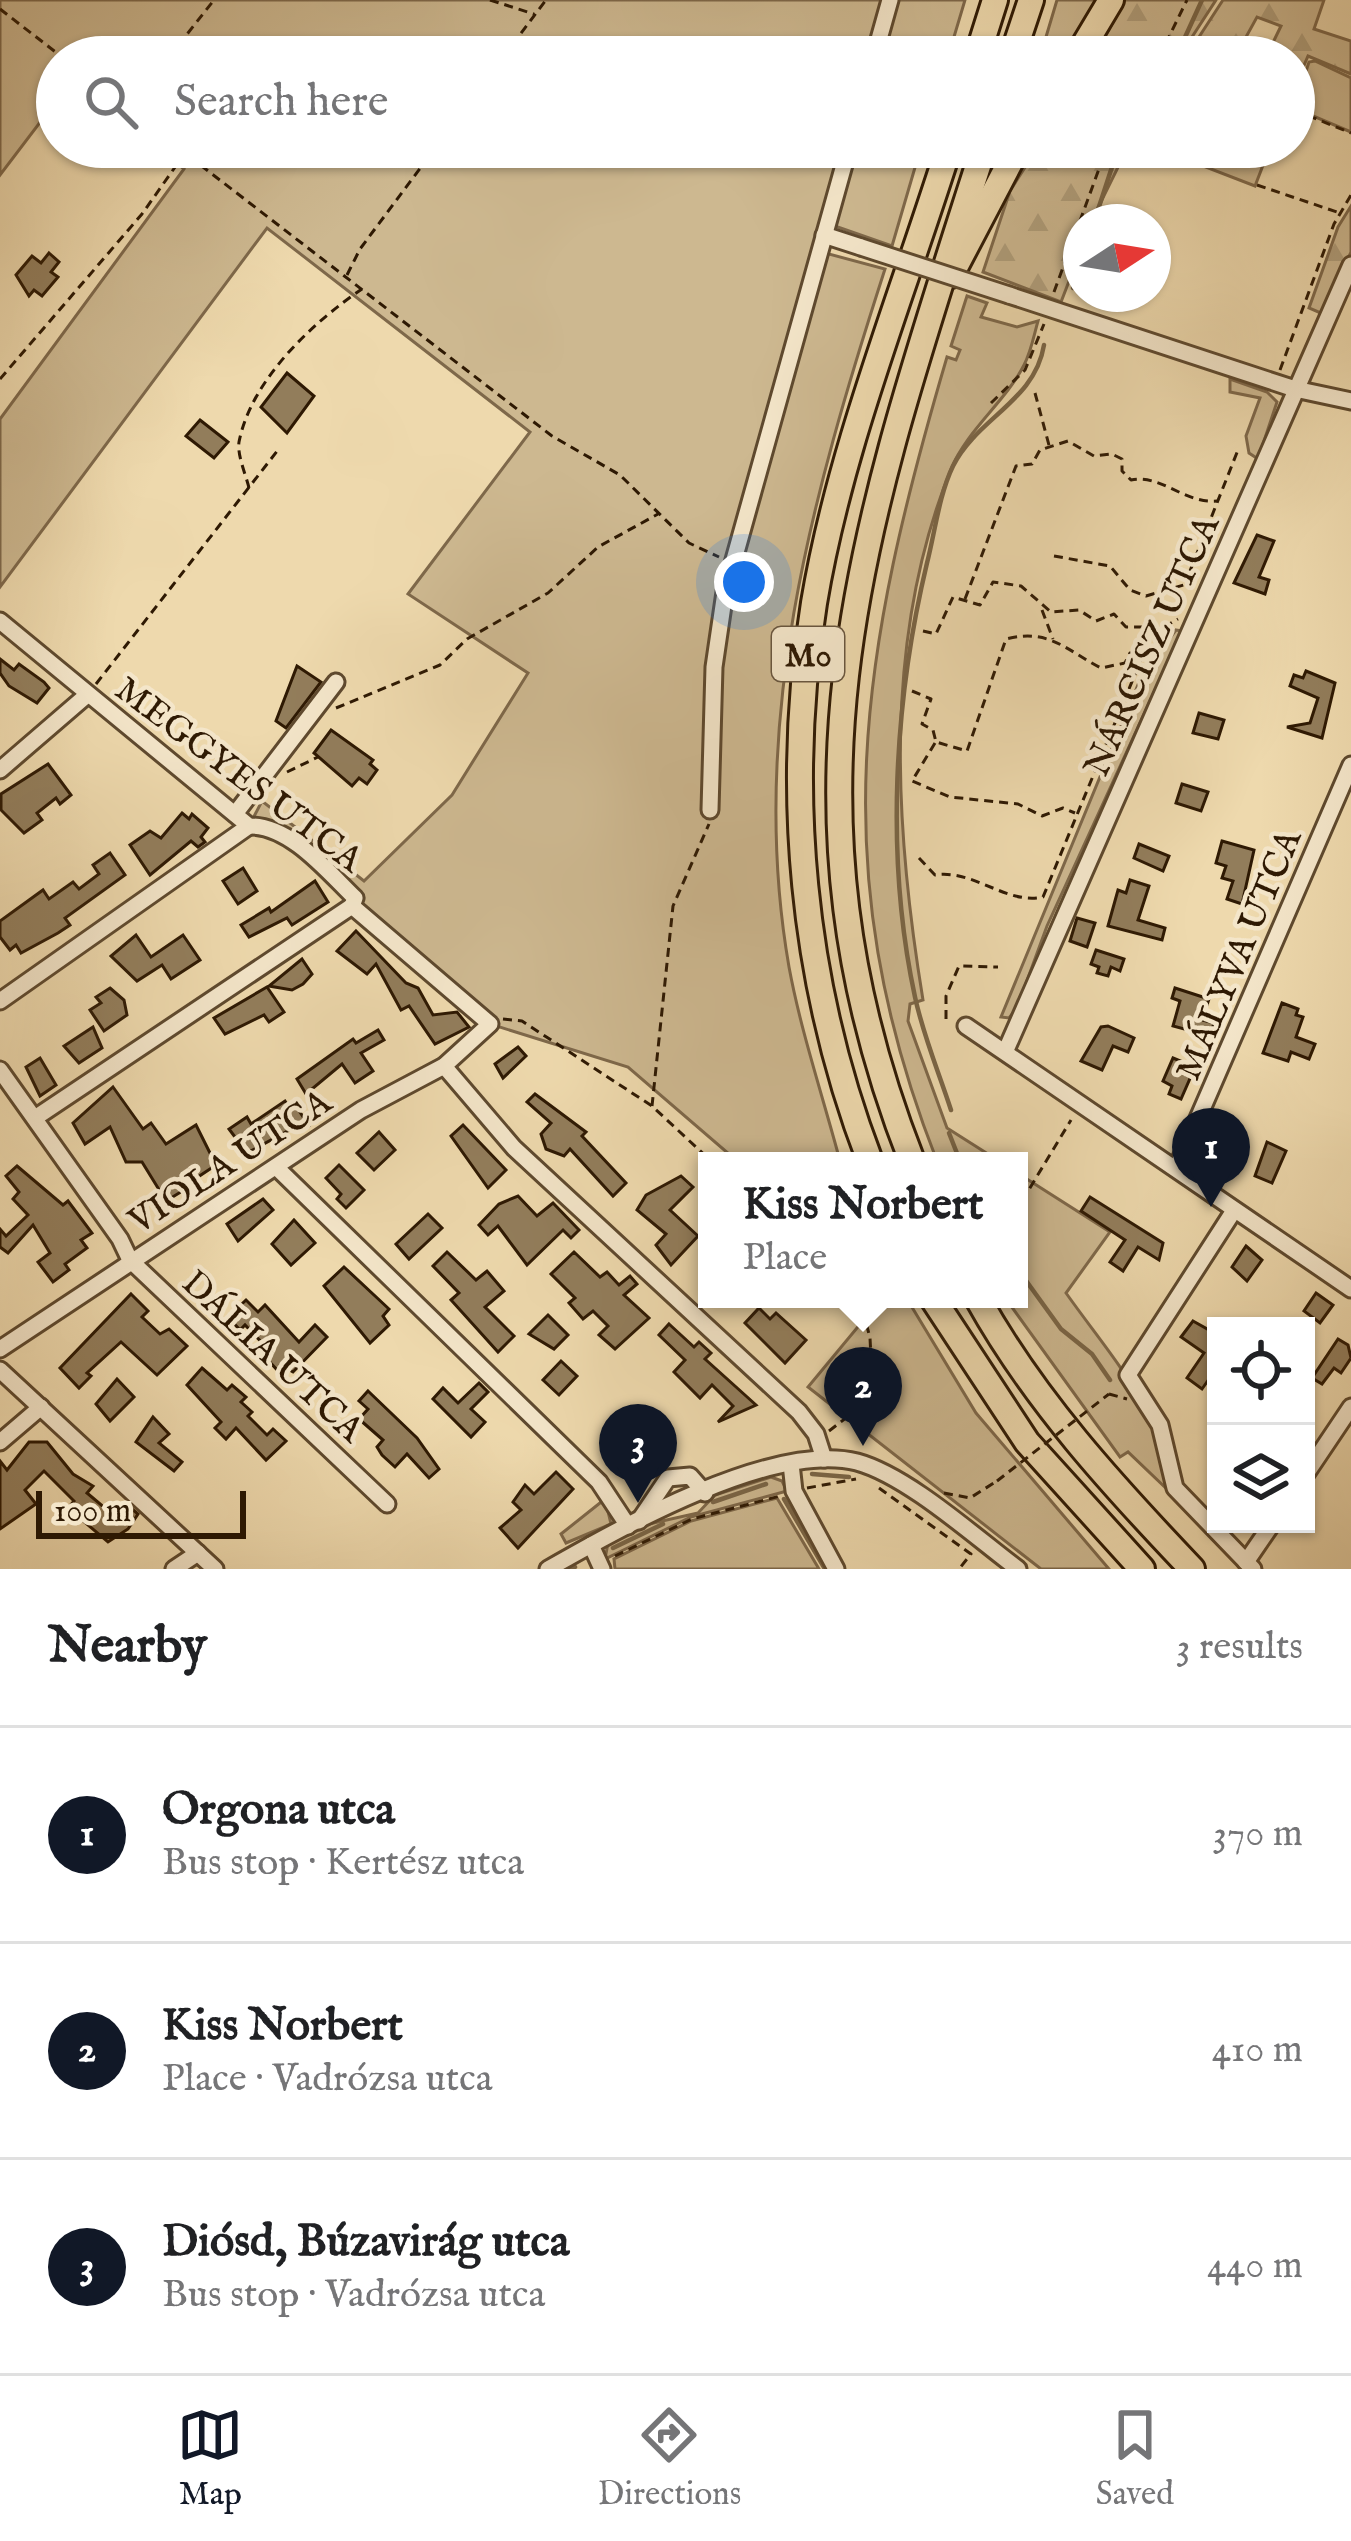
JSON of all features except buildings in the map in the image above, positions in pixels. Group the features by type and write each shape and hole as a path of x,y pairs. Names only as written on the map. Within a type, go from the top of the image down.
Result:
{"highway":[{"path":"984,36 995,0"},
{"path":"1019,36 1030,0"},
{"path":"1090,36 1111,0"},
{"name":"M0","path":"867,1152 833,1045 812,939 799,796 802,714 814,603 846,466 942,168"},
{"name":"M0","path":"909,1152 876,1054 854,954 843,881 838,763 857,576 882,472 977,168"},
{"path":"936,297 968,251 1008,168"},
{"path":"939,1308 1027,1442 1142,1569"},
{"path":"984,1308 1052,1410 1124,1498 1192,1569"}],"street":[{"path":"880,36 890,0"},
{"path":"710,811 714,667 732,560 843,168"},
{"path":"824,235 1295,389 1351,401"},
{"name":"NÁRCISZ UTCA","path":"1006,1050 1351,266"},
{"name":"MEGGYES UTCA","path":"0,621 249,826 268,826 312,856 355,898 352,906 490,1024"},
{"path":"235,814 336,682"},
{"path":"0,770 87,694"},
{"name":"MÁLYVA UTCA","path":"1177,1167 1351,765"},
{"path":"0,1001 249,826"},
{"path":"35,1118 352,906"},
{"name":"VIOLA UTCA","path":"0,1349 361,1110 444,1066 490,1024"},
{"path":"966,1026 1350,1286"},
{"path":"444,1066 514,1148 799,1412 820,1441 824,1459"},
{"name":"DÁLIA UTCA","path":"0,1070 130,1260 387,1504"},
{"path":"276,1167 599,1482 634,1524"},
{"path":"1233,1211 1129,1375 1160,1425 1175,1489 1250,1565 1267,1533"},
{"path":"0,1370 215,1569"},
{"path":"0,1442 41,1407"},
{"path":"1315,1461 1351,1407"},
{"path":"548,1569 704,1493 791,1463 824,1459 858,1463 895,1481 1018,1569"},
{"path":"791,1463 794,1491 836,1569"},
{"path":"634,1524 668,1478 690,1477 704,1493"},
{"path":"591,1545 605,1564"},
{"path":"174,1569 198,1553"}],"path":[{"path":"186,36 214,0"},
{"path":"490,0 536,14"},
{"path":"519,36 546,0"},
{"path":"1169,36 1187,0"},
{"path":"0,9 36,37"},
{"path":"1315,118 1351,133"},
{"path":"0,380 142,214 174,168"},
{"path":"205,168 552,436 620,476 689,543 712,556 732,560"},
{"path":"346,276 360,249 420,168"},
{"path":"991,403 1025,370 1099,168"},
{"path":"1257,185 1341,213"},
{"path":"1274,382 1351,195"},
{"path":"249,488 238,446 262,386 331,310 364,288"},
{"path":"1035,393 1049,449"},
{"path":"964,599 1016,466 1031,464 1040,450 1068,441 1094,456 1112,454 1122,459 1122,471 1131,481 1145,478 1195,502 1217,501"},
{"path":"87,694 278,450"},
{"path":"1189,584 1238,450"},
{"path":"332,709 440,665 467,639 548,593 598,547 659,513"},
{"path":"1054,556 1110,566 1130,590 1146,596 1189,584"},
{"path":"922,632 936,634 952,597 980,605 993,582 1021,586 1041,608 1053,639"},
{"path":"1189,584 1204,595"},
{"path":"1041,608 1078,610 1096,621 1114,614 1126,627 1165,627 1175,618 1191,624"},
{"path":"936,742 967,751 1006,639 1037,634 1101,668 1144,652 1177,626 1191,624"},
{"path":"920,858 934,875 963,874 1025,900 1043,897 1144,652"},
{"path":"912,691 931,699 922,724 933,730 936,742 912,781 950,797 1018,804 1042,816 1063,808 1077,814"},
{"path":"275,785 290,770 318,757"},
{"path":"652,1106 674,906 708,828 710,811"},
{"path":"946,1019 950,982 959,966 998,967"},
{"path":"934,1018 966,1026"},
{"path":"490,1024 522,1021 652,1106 701,1152"},
{"path":"1028,1191 1082,1103"},
{"path":"820,1441 874,1396 870,1338 862,1308"},
{"path":"927,1484 970,1498 1109,1394"},
{"path":"605,1564 692,1519 862,1478"},
{"path":"876,1486 971,1555 959,1569"}],"green space":[{"path":"0,0 965,0 954,36 36,36 36,128 0,175"},
{"path":"1057,0 1102,0 1075,36 1046,36"},
{"path":"1125,0 1216,0 1193,36 1105,36"},
{"path":"1223,0 1324,0 1314,29 1351,41 1351,74 1315,59 1315,36 1276,36 1281,26 1257,17 1247,36 1200,36"},
{"path":"1315,61 1351,78 1351,132 1315,117"},
{"path":"915,168 892,246 832,225 825,253 885,269 811,526 782,700 776,788 778,877 789,967 837,1152 727,1152 628,1067 490,1024 352,906 312,856 249,826 262,801 364,881 452,795 528,673 408,594 530,432 267,228 0,587 0,419 184,169"},
{"path":"1025,168 1118,168 1100,204 1063,204 1061,302 983,272 1010,191"},
{"path":"1208,168 1262,168 1255,186"},
{"path":"1351,206 1351,252 1323,314 1309,308 1338,227"},
{"path":"967,296 987,303 981,317 1017,327 1038,321 1029,355 1016,378 951,469 929,533 905,664 901,799 923,1000 910,1004 908,1021 947,1128 985,1152 934,1152 901,1054 878,953 867,855 867,759 876,662 917,463 947,357 956,360 960,350 951,346"},
{"path":"1230,379 1267,392 1277,402 1258,459 1249,453 1246,436 1260,398 1230,392"},
{"path":"1176,630 1182,631 1047,926 1017,1008 1009,1018 1001,1017 1142,675"},
{"path":"1028,1180 1110,1232 1066,1293 1145,1409 1170,1492 1128,1452 1120,1457 1012,1308 1028,1308"},
{"path":"874,1308 912,1308 976,1413 1109,1569 1041,1569 808,1387"},
{"path":"771,1477 782,1481 787,1491 691,1517 605,1559 608,1543 649,1524 698,1513 715,1495"},
{"path":"777,1498 819,1569 615,1569 614,1559 691,1521"},
{"path":"605,1499 611,1524 566,1543 561,1534"}],"waterway":[{"path":"1186,36 1202,0"},
{"path":"1100,204 1112,168"},
{"path":"951,1110 915,997 900,890 897,780 907,669 948,477 963,449 1029,381 1044,345"},
{"path":"949,1133 956,1152"},
{"path":"1028,1283 1061,1329 1092,1354 1110,1380"},
{"path":"812,1474 849,1477"},
{"path":"713,1502 766,1484"},
{"path":"784,1499 825,1569"},
{"path":"613,1548 663,1524"},
{"path":"571,1569 575,1567"}],"place":[{"name":"Orgona utca","path":"1211,1207"},
{"name":"Kiss Norbert","path":"863,1446"},
{"name":"Diósd, Búzavirág utca","path":"638,1503"}]}
